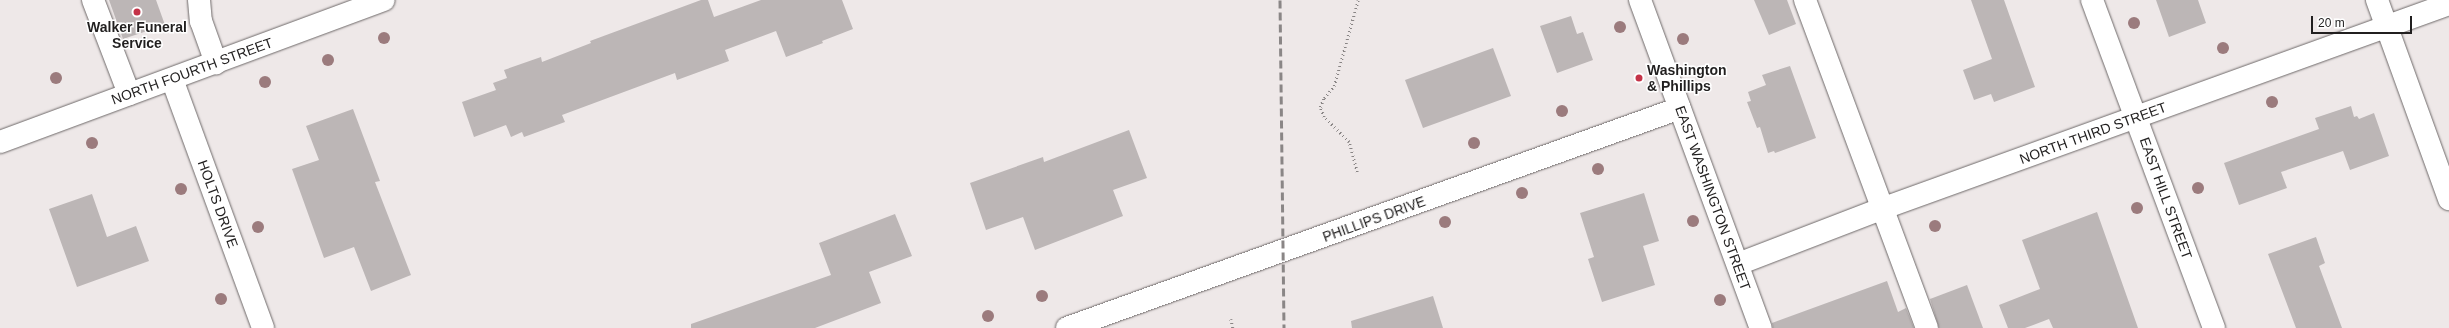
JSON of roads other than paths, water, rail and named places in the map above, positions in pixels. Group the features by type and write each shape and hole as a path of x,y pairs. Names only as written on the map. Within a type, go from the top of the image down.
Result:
{"street":[{"path":"93,0 129,94"},
{"path":"199,0 201,21 216,63"},
{"name":"EAST WASHINGTON STREET","path":"1640,0 1761,328"},
{"path":"1805,0 1884,208 1904,271 1927,328"},
{"name":"EAST HILL STREET","path":"2092,0 2214,328"},
{"path":"2377,0 2449,199"},
{"name":"NORTH FOURTH STREET","path":"0,142 216,63 379,1"},
{"name":"NORTH THIRD STREET","path":"1738,264 1884,208 2449,4"},
{"name":"HOLTS DRIVE","path":"172,79 263,328"},
{"name":"PHILLIPS DRIVE","path":"1067,328 1680,108"}],"railway":[{"path":"1280,0 1284,328"}],"place":[{"name":"Walker Funeral Service","path":"137,12"},
{"name":"Washington & Phillips","path":"1639,78"}]}
